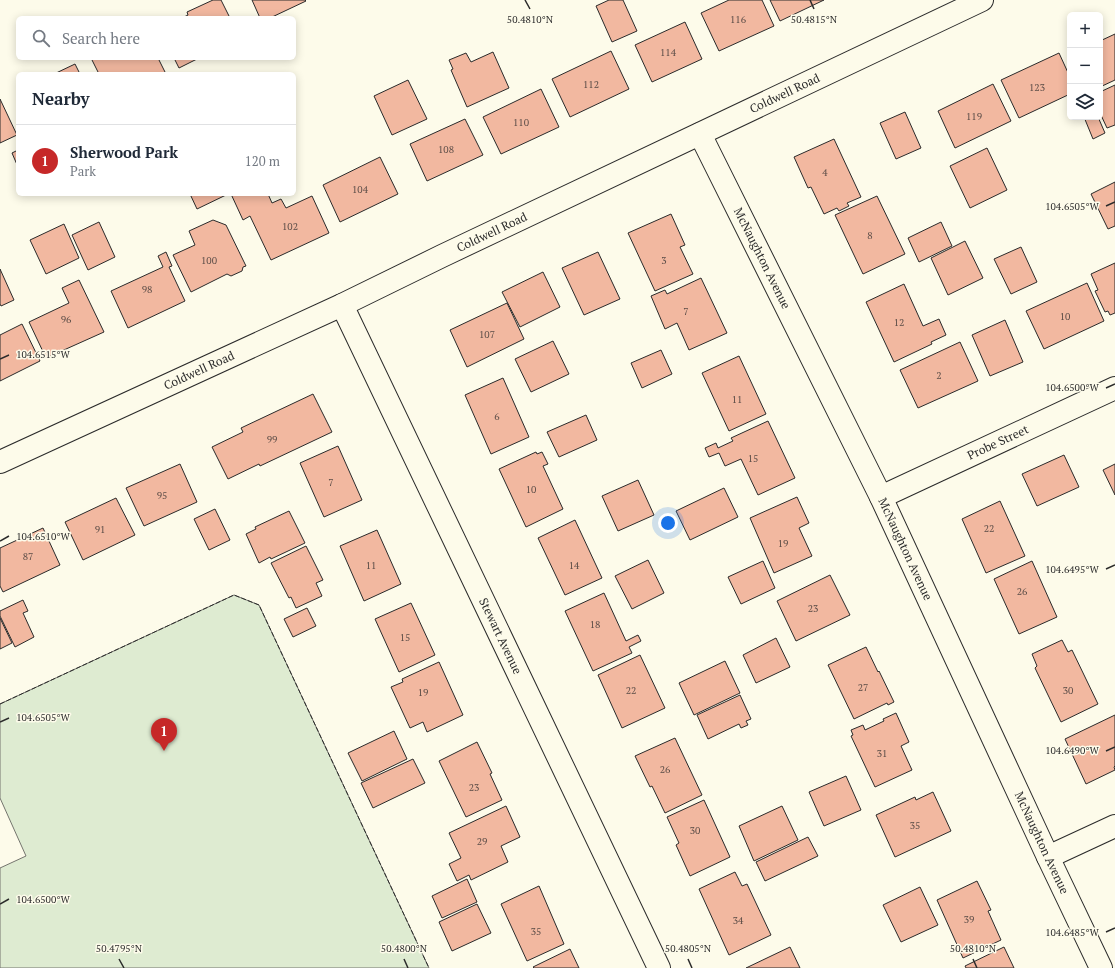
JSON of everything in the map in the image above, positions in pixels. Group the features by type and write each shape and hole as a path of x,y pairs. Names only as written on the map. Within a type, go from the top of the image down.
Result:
{"street":[{"name":"Coldwell Road","path":"0,462 342,305 982,0"},
{"name":"McNaughton Avenue","path":"700,134 881,497 1048,858 1101,968"},
{"name":"Stewart Avenue","path":"342,305 659,968"},
{"name":"Probe Street","path":"881,497 1115,388"},
{"path":"1048,858 1115,826"}],"green space":[{"path":"234,595 259,605 429,968 0,968 0,868 26,856 0,798 0,704"}],"building":[{"path":"213,0 221,0 229,16 186,16 188,15 187,12"},
{"path":"252,0 306,1 274,16 259,16"},
{"path":"609,0 623,0 637,31 612,42 596,6"},
{"path":"729,0 762,0 774,26 719,51 701,13"},
{"path":"770,0 824,0 780,21"},
{"path":"685,22 702,59 652,82 635,45"},
{"path":"1115,34 1115,80 1103,86 1103,48 1103,40"},
{"path":"611,51 629,89 570,117 552,79"},
{"path":"493,52 509,88 467,107 451,70 453,69 449,60 466,53 471,62"},
{"path":"1059,53 1067,70 1067,95 1019,118 1001,80"},
{"path":"92,60 159,60 165,72 98,72"},
{"path":"175,60 195,60 179,68"},
{"path":"75,64 79,72 58,72"},
{"path":"408,80 427,119 392,135 374,96"},
{"path":"993,84 1011,121 955,148 938,111"},
{"path":"1115,85 1115,125 1107,128 1103,119 1103,91"},
{"path":"541,89 559,127 501,154 483,117"},
{"path":"0,99 16,135 0,143"},
{"path":"905,112 921,148 896,159 880,123"},
{"path":"465,119 483,155 427,181 410,144"},
{"path":"1085,120 1099,120 1105,133 1093,139"},
{"path":"834,139 861,197 847,203 849,206 839,211 837,208 824,214 811,187 808,188 794,157"},
{"path":"987,148 1007,190 970,208 950,166"},
{"path":"16,151 16,162 12,153"},
{"path":"380,157 398,194 340,222 323,185"},
{"path":"1115,182 1115,226 1108,229 1091,194"},
{"path":"191,196 224,196 197,209"},
{"path":"232,196 269,196 272,203 281,199 286,208 312,196 329,233 271,260 250,216 243,220"},
{"path":"877,196 905,254 863,274 835,215"},
{"path":"671,214 685,245 680,247 693,274 655,291 628,233"},
{"path":"213,220 226,225 246,266 243,267 242,271 231,276 227,274 191,292 173,255 195,245 189,231"},
{"path":"99,222 115,257 88,270 72,235"},
{"path":"941,222 952,246 919,262 908,238"},
{"path":"64,224 79,258 46,274 30,240"},
{"path":"965,241 983,278 948,295 931,258"},
{"path":"1021,247 1037,282 1011,294 994,259"},
{"path":"166,252 172,266 169,267 185,301 128,328 111,291 163,267 158,256"},
{"path":"598,252 620,299 584,315 562,268"},
{"path":"1115,263 1115,313 1110,315 1108,311 1105,312 1095,291 1098,290 1091,274"},
{"path":"0,269 14,300 1,306 0,304"},
{"path":"543,272 560,307 520,327 502,292"},
{"path":"701,278 727,333 689,350 677,323 665,329 651,296 665,290 667,294"},
{"path":"79,280 104,332 46,358 29,322 69,303 62,288"},
{"path":"1087,283 1104,321 1044,349 1026,311"},
{"path":"904,284 923,326 939,319 946,335 931,342 932,344 894,362 866,302"},
{"path":"507,303 524,339 467,367 450,330"},
{"path":"1005,320 1023,362 990,376 972,335"},
{"path":"22,324 40,361 0,381 0,335"},
{"path":"553,341 569,374 531,392 515,359"},
{"path":"960,342 978,381 918,408 900,370"},
{"path":"661,350 672,374 642,388 631,363"},
{"path":"739,356 766,414 729,431 702,373"},
{"path":"503,378 529,437 491,454 465,395"},
{"path":"313,394 332,432 260,466 259,464 228,479 212,447 243,432 241,428"},
{"path":"586,415 597,440 559,457 547,432"},
{"path":"768,421 795,478 758,495 741,459 725,466 719,453 709,457 705,448 716,443 718,448 733,441 731,438"},
{"path":"338,446 362,500 324,517 300,463"},
{"path":"536,452 537,454 542,452 548,464 543,466 563,509 526,527 499,469"},
{"path":"1064,455 1079,487 1037,506 1022,474"},
{"path":"180,464 197,502 144,526 126,488"},
{"path":"1115,464 1115,495 1103,470"},
{"path":"638,480 654,515 618,531 602,496"},
{"path":"724,488 738,517 690,540 676,511"},
{"path":"797,497 809,523 799,528 812,556 774,573 750,518"},
{"path":"116,498 135,535 83,560 65,522"},
{"path":"1000,501 1025,556 986,573 962,519"},
{"path":"215,509 230,540 209,550 194,519"},
{"path":"289,511 305,543 259,563 246,534 256,529 255,527"},
{"path":"575,520 602,578 565,595 538,538"},
{"path":"43,528 60,565 3,592 0,586 0,548"},
{"path":"377,530 401,584 364,601 340,546"},
{"path":"306,546 323,580 316,583 322,596 296,608 291,597 289,598 271,563"},
{"path":"648,560 664,593 632,609 615,576"},
{"path":"763,561 775,588 741,604 728,577"},
{"path":"1032,561 1057,617 1019,634 994,579"},
{"path":"830,575 850,615 796,641 777,601"},
{"path":"604,593 626,641 638,635 641,641 629,647 632,653 593,671 565,611"},
{"path":"23,600 28,611 23,613 34,637 15,647 0,616 0,611"},
{"path":"411,603 435,655 399,672 375,619"},
{"path":"307,608 316,626 293,637 284,619"},
{"path":"0,618 12,643 0,649"},
{"path":"776,638 790,667 756,683 743,655"},
{"path":"1062,640 1068,652 1072,650 1098,704 1061,722 1035,668 1037,666 1032,654"},
{"path":"866,647 894,702 888,705 887,703 854,719 828,665"},
{"path":"640,655 665,708 622,728 598,675"},
{"path":"725,661 740,693 694,715 679,683"},
{"path":"439,662 463,715 427,732 423,722 410,728 391,687 403,682 402,679"},
{"path":"740,695 751,719 746,721 748,725 741,728 739,724 708,739 697,715"},
{"path":"896,713 909,742 901,746 912,770 875,787 851,736 853,735 851,730 863,725 865,730 884,721 883,719"},
{"path":"1115,715 1115,770 1086,784 1065,739"},
{"path":"394,731 407,759 362,781 348,753"},
{"path":"675,738 702,795 665,813 635,756"},
{"path":"477,742 492,773 490,774 502,800 466,817 439,761"},
{"path":"413,759 425,783 373,808 361,783"},
{"path":"846,776 861,810 824,826 809,792"},
{"path":"933,792 951,831 895,857 876,815 915,797 916,800"},
{"path":"704,800 730,857 690,876 676,845 679,843 667,817"},
{"path":"506,806 520,837 501,846 508,862 471,880 469,875 457,881 449,864 461,858 449,833"},
{"path":"782,806 798,840 754,861 739,826"},
{"path":"808,837 818,856 765,881 756,862"},
{"path":"735,872 742,886 747,884 771,935 729,955 699,889"},
{"path":"467,879 477,902 442,918 432,896"},
{"path":"977,881 991,910 988,911 1001,940 963,958 937,900"},
{"path":"539,886 564,944 527,961 501,904"},
{"path":"920,887 938,925 901,942 883,905"},
{"path":"477,904 491,933 452,951 439,922"},
{"path":"790,947 800,968 746,968"},
{"path":"1004,947 1014,968 966,968 965,966"},
{"path":"570,949 579,968 533,967"}],"fence":[{"path":"0,704 234,595 259,605 429,968"}],"place":[{"name":"Sherwood Park","path":"164,751"}]}
